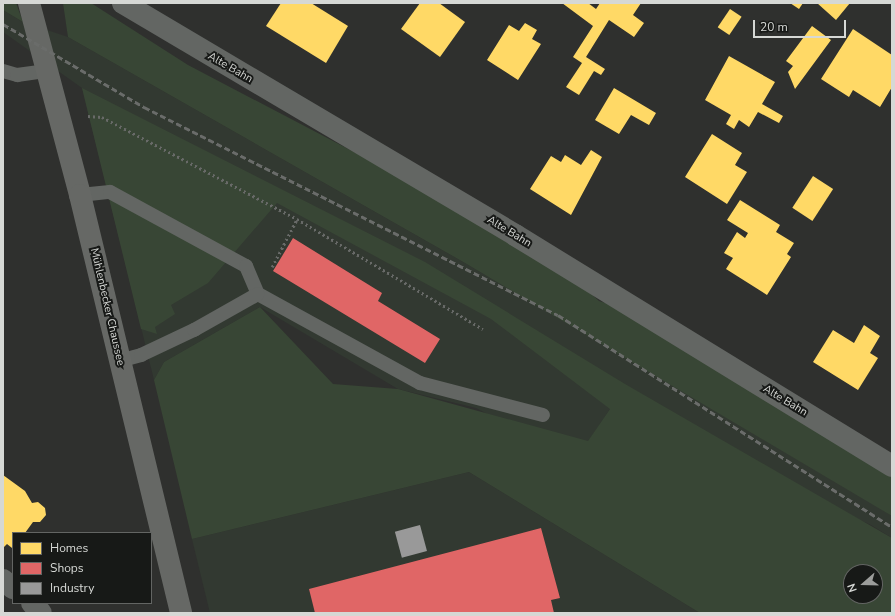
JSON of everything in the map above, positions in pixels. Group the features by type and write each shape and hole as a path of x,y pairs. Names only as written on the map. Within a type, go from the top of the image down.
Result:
{"main road":[{"name":"Mühlenbecker Chaussee","path":"29,3 80,195 181,613"}],"street":[{"name":"Alte Bahn","path":"123,3 515,235 892,466"},
{"path":"3,580 12,587"},
{"path":"33,604 41,613"}],"lane":[{"path":"3,71 17,75 47,71"},
{"path":"80,195 110,192 246,266 258,294 420,383 543,415"},
{"path":"120,360 141,355 194,330 258,294"}],"path":[{"path":"81,115 102,117 297,219 483,329"},
{"path":"258,294 297,219"}],"shaded area":[{"path":"3,10 23,22 68,37 465,263 877,506 892,516 892,538 871,525 610,409 576,460 476,408 398,389 260,307 164,362 154,380 82,88 3,32"},
{"path":"469,472 700,613 210,613 192,539"}],"green space":[{"path":"3,3 16,3 23,22 3,10"},
{"path":"63,3 91,3 188,65 474,215 585,288 599,301 622,308 892,473 892,516 465,263 68,37"},
{"path":"82,88 425,262 625,384 892,538 892,613 700,613 469,472 192,539 154,380 164,362 260,307 333,384 398,389 588,441 610,409 491,319 277,203 208,283 171,305 175,314 155,327 157,334 141,329"}],"building: Homes":[{"path":"281,3 311,3 348,26 326,63 266,26"},
{"path":"420,3 439,3 465,22 440,57 401,29"},
{"path":"562,3 588,3 596,9 600,3 641,3 633,15 644,23 634,37 609,20 586,57 605,69 601,75 594,71 579,95 566,87 582,63 573,57 593,26"},
{"path":"790,3 803,3 799,9"},
{"path":"817,3 850,3 836,20"},
{"path":"730,9 742,17 729,35 718,27"},
{"path":"525,23 537,30 532,39 541,44 518,80 487,60 509,25 519,31"},
{"path":"812,26 831,40 795,89 788,72 793,66 786,61"},
{"path":"853,29 892,55 892,87 880,107 853,90 849,97 821,79"},
{"path":"729,56 775,82 762,104 783,116 779,123 758,112 749,127 739,120 734,129 726,124 731,115 705,100"},
{"path":"614,88 656,113 649,125 631,115 619,134 595,120"},
{"path":"712,134 742,153 735,165 747,172 727,204 685,177"},
{"path":"591,150 602,157 571,215 530,189 551,156 561,162 565,155 581,165"},
{"path":"813,176 833,189 812,221 792,208"},
{"path":"740,200 780,225 776,232 794,243 787,254 791,257 767,295 726,269 733,258 724,253 737,232 745,238 748,233 727,220"},
{"path":"864,325 880,336 870,353 878,358 858,390 813,362 833,330 854,343"},
{"path":"3,475 25,491 32,503 38,502 45,508 46,515 40,522 33,522 26,532 12,532 12,548 7,544 3,548"}],"building: Shops":[{"path":"293,238 382,293 378,301 440,339 425,363 273,271"},
{"path":"541,528 560,598 551,600 554,613 315,613 309,589"}],"building: Industry":[{"path":"420,525 427,551 402,558 395,532"}],"railway":[{"path":"3,24 144,107 558,315 892,527"}]}
